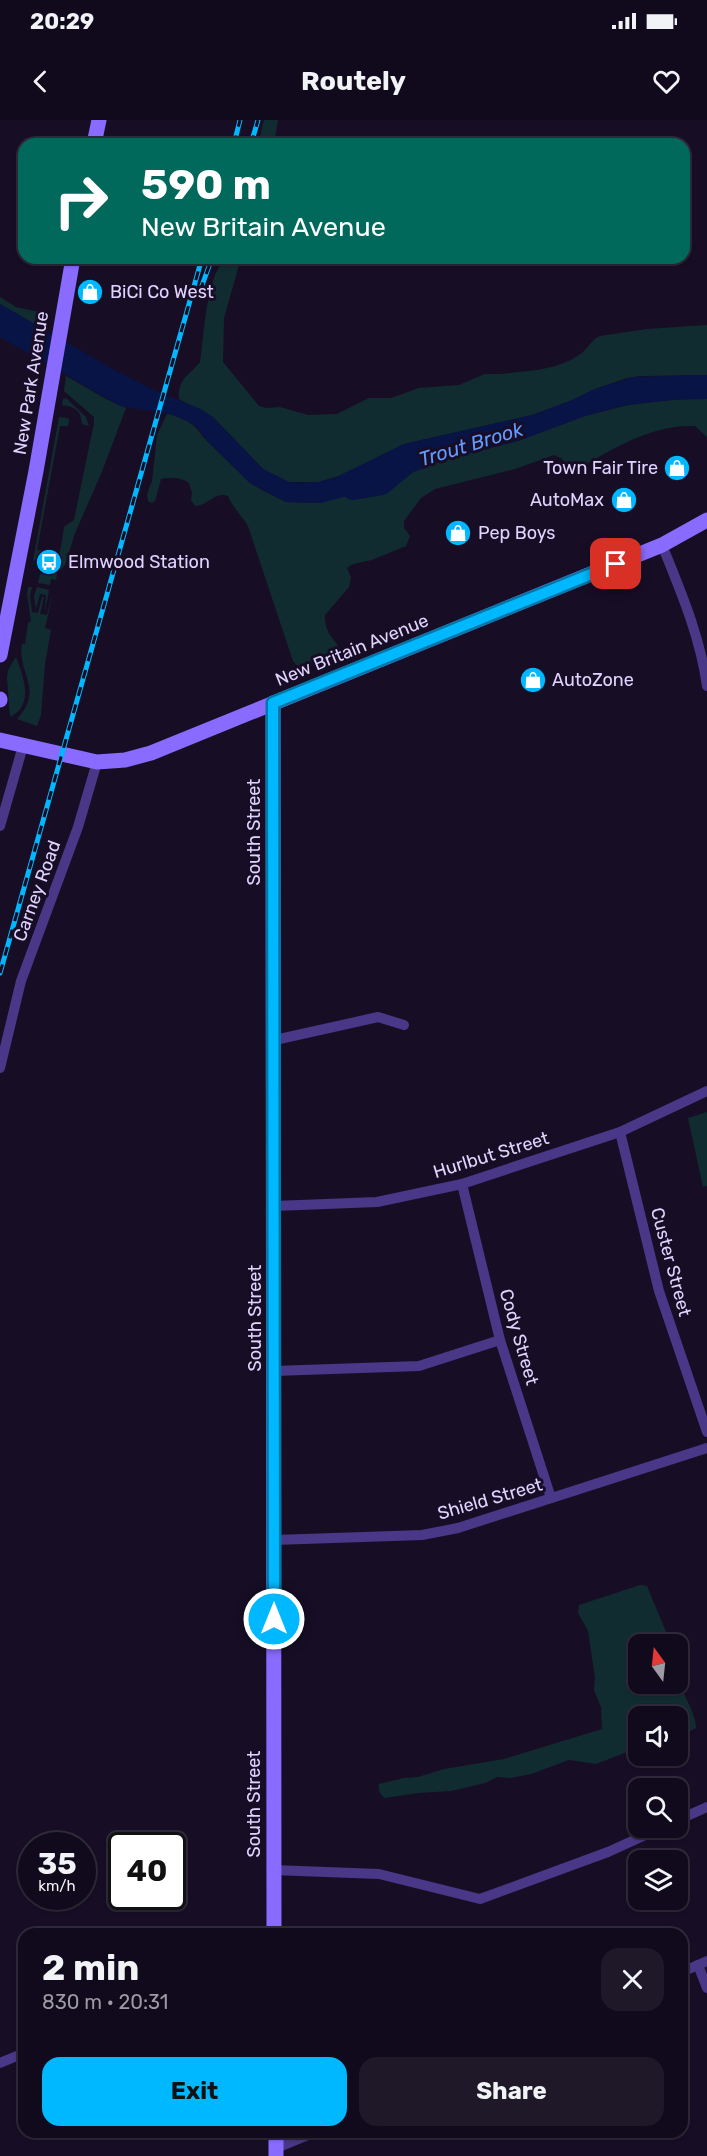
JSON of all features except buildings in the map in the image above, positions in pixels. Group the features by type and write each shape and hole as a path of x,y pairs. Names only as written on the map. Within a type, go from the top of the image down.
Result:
{"street":[{"path":"95,138 99,120"},
{"name":"New Park Avenue","path":"0,656 36,471 72,264"},
{"name":"New Britain Avenue","path":"0,740 97,762 125,760 151,753 662,545 707,520"},
{"path":"662,545 692,619 703,656 707,686"},
{"name":"South Street","path":"273,703 274,1928"},
{"path":"0,826 23,746"},
{"name":"Carney Road","path":"0,1068 21,981 78,826 97,762"},
{"path":"275,1040 378,1017 404,1025"},
{"name":"Hurlbut Street","path":"274,1206 377,1202 462,1184 620,1132 707,1091"},
{"name":"Custer Street","path":"620,1132 659,1291 707,1432"},
{"name":"Cody Street","path":"462,1184 500,1340 551,1498"},
{"path":"274,1371 418,1366 500,1340"},
{"name":"Shield Street","path":"274,1540 422,1535 458,1528 707,1448"},
{"path":"688,1816 707,1807"},
{"path":"273,1870 380,1874 480,1899 608,1852 639,1838"},
{"path":"688,1969 703,1963 707,1988"},
{"path":"0,2063 18,2056"},
{"path":"276,2152 303,2138"}],"green space":[{"path":"264,120 278,120 275,138 260,138"},
{"path":"221,264 239,264 224,318 223,362 259,406 266,408 280,407 308,415 337,414 369,398 391,398 419,388 459,385 485,374 551,367 579,355 600,336 647,329 707,325 707,375 627,378 532,415 404,444 346,474 318,482 289,482 263,469 213,417 179,399 182,382 200,362 205,318 215,275"},
{"path":"0,297 16,307 48,314 45,330 0,304"},
{"path":"66,376 126,408 75,533 65,565 57,573 56,580 51,579 50,585 38,583 40,575 56,559 64,527 74,520 94,423 94,417 64,391"},
{"path":"66,398 86,417 89,426 82,424 76,410 62,405 63,399"},
{"path":"707,399 707,437 695,426 663,429 633,439 577,469 570,468 561,458 554,455 515,469 435,489 421,498 404,521 404,528 410,536 406,546 347,568 351,577 349,587 325,615 327,628 340,653 300,669 293,661 248,526 228,496 219,495 204,504 195,506 191,500 192,493 189,483 168,478 161,479 155,501 151,503 148,501 147,494 152,481 157,435 167,414 183,419 192,425 250,483 262,490 286,502 320,503 367,490 446,459 518,441 585,416 636,403"},
{"path":"59,417 68,418 68,426 60,426 37,550 44,554 33,561"},
{"path":"28,587 32,587 30,596 32,612 38,613 42,597 44,597 40,614 47,615 53,593 45,628 51,630 45,664 41,715 37,726 17,719 25,708 30,690 21,655 28,623 31,621"},
{"path":"37,587 49,590 45,611 46,595 40,594 36,609 34,596"},
{"path":"16,657 24,681 25,698 18,712 10,717 7,678 8,670"},
{"path":"707,1112 707,1186 703,1187 688,1118"},
{"path":"640,1585 647,1586 667,1634 628,1634 628,1694 684,1694 693,1713 696,1728 688,1732 688,1706 628,1706 628,1751 596,1764 569,1760 531,1774 511,1778 497,1777 485,1783 451,1791 385,1798 382,1795 379,1784 418,1777 444,1769 504,1759 602,1729 601,1707 594,1690 595,1677 588,1631 578,1613 579,1605"}],"water":[{"path":"0,304 111,368 156,391 201,409 213,417 263,469 289,482 318,482 332,479 404,444 532,415 595,389 633,377 707,375 707,399 672,400 621,406 585,416 518,441 446,459 367,490 340,498 320,503 286,502 250,483 208,442 198,428 189,422 170,414 120,406 0,337"}],"waterway":[{"name":"Trout Brook","path":"352,491 382,486 409,464"}],"railway":[{"path":"236,138 240,120"},
{"path":"253,138 258,120"},
{"path":"0,973 200,264"},
{"path":"200,291 210,264"}],"place":[{"name":"BiCi Co West","path":"90,292"},
{"name":"Town Fair Tire","path":"677,468"},
{"name":"AutoMax","path":"624,500"},
{"name":"Pep Boys","path":"458,533"},
{"name":"Elmwood Station","path":"49,562"},
{"name":"AutoZone","path":"533,680"}],"route":[{"path":"274,1619 273,703 616,564"}]}
